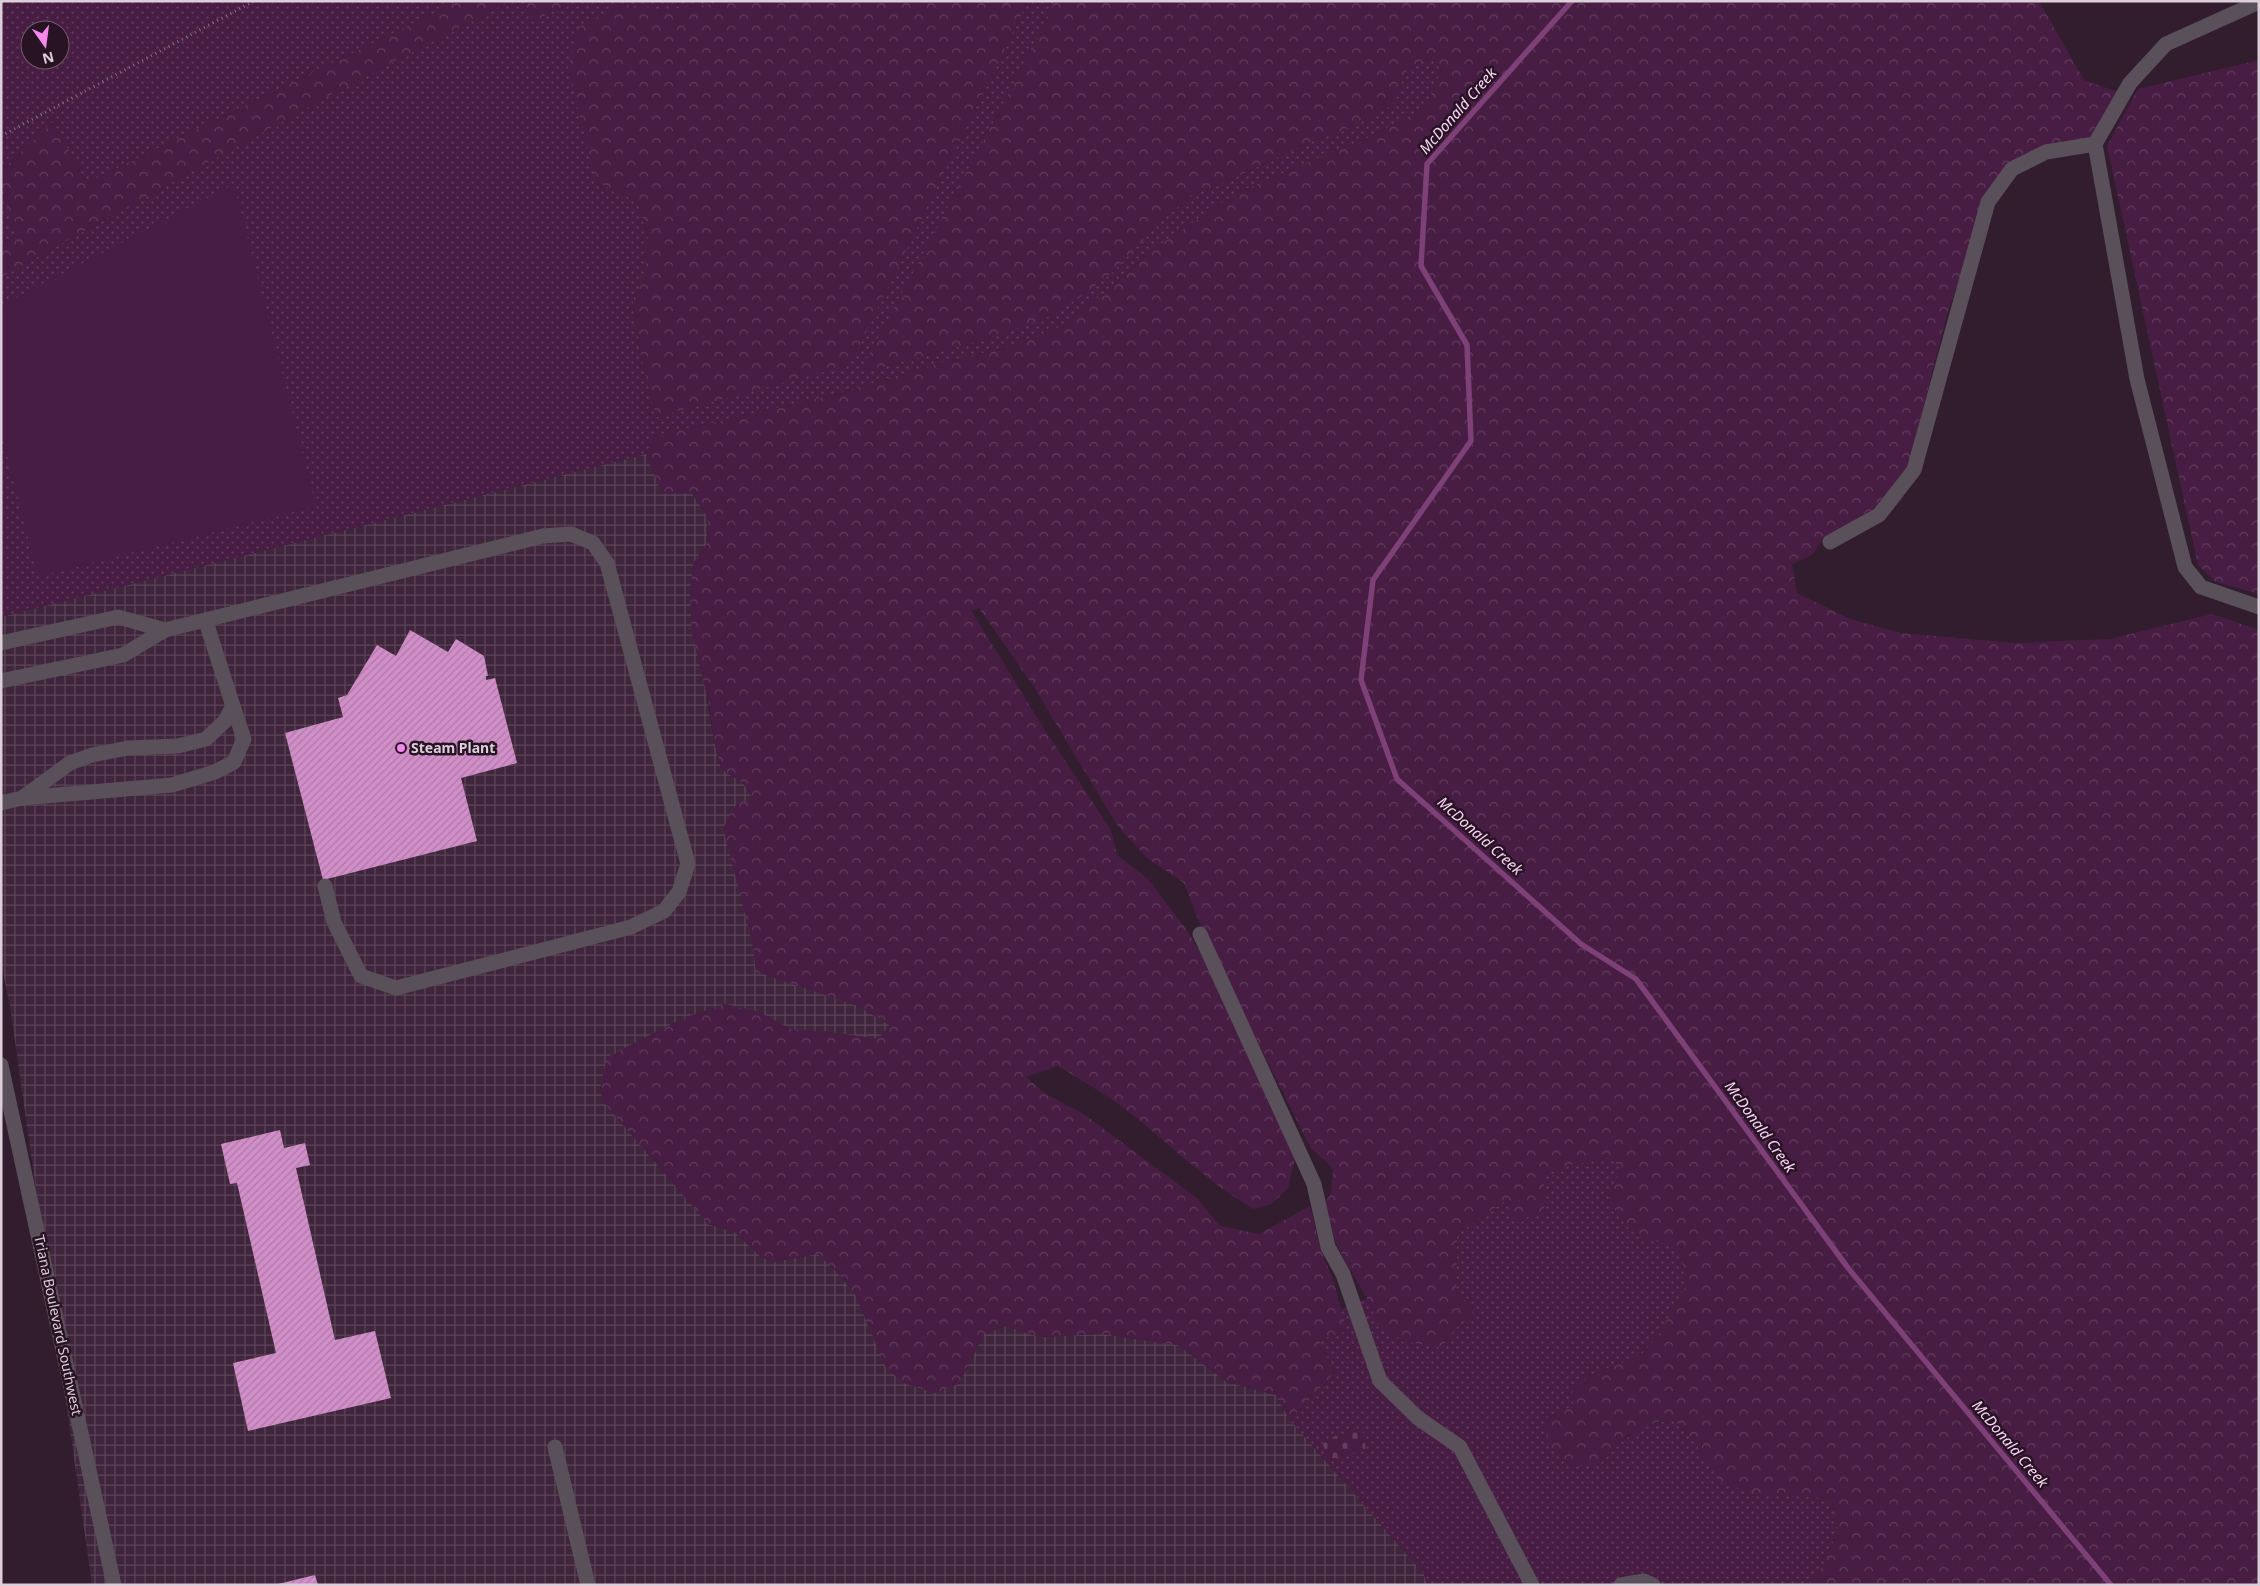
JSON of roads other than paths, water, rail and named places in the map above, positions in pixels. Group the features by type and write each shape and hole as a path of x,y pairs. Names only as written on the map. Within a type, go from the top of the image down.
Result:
{"street":[{"path":"2259,2 2166,44 2130,83 2095,144 2138,379 2185,567 2201,587 2259,608"},
{"path":"1830,542 1879,515 1914,470 1988,202 2012,169 2046,152 2095,144"},
{"path":"1,681 123,655 165,630 206,622 543,536 572,534 593,543 607,563 688,864 679,892 664,911 631,927 396,988 362,976 334,922 325,886"},
{"path":"1,643 118,618 165,630"},
{"path":"1,803 22,798 172,785 215,772 234,762 244,739 206,622"},
{"path":"22,798 70,763 92,755 128,748 178,746 206,739 225,721 233,706"},
{"path":"1200,934 1314,1184 1328,1247 1343,1274 1380,1381 1418,1418 1460,1447 1532,1585"},
{"name":"Triana Boulevard Southwest","path":"1,1065 114,1585"},
{"path":"555,1447 588,1585"},
{"path":"1621,1585 1644,1581 1653,1585"}],"waterway":[{"name":"McDonald Creek","path":"1572,1 1427,164 1421,266 1467,345 1471,441 1373,580 1361,680 1397,779 1581,944 1636,979 1848,1268 2111,1585"}],"place":[{"name":"Steam Plant","path":"401,748"}]}
